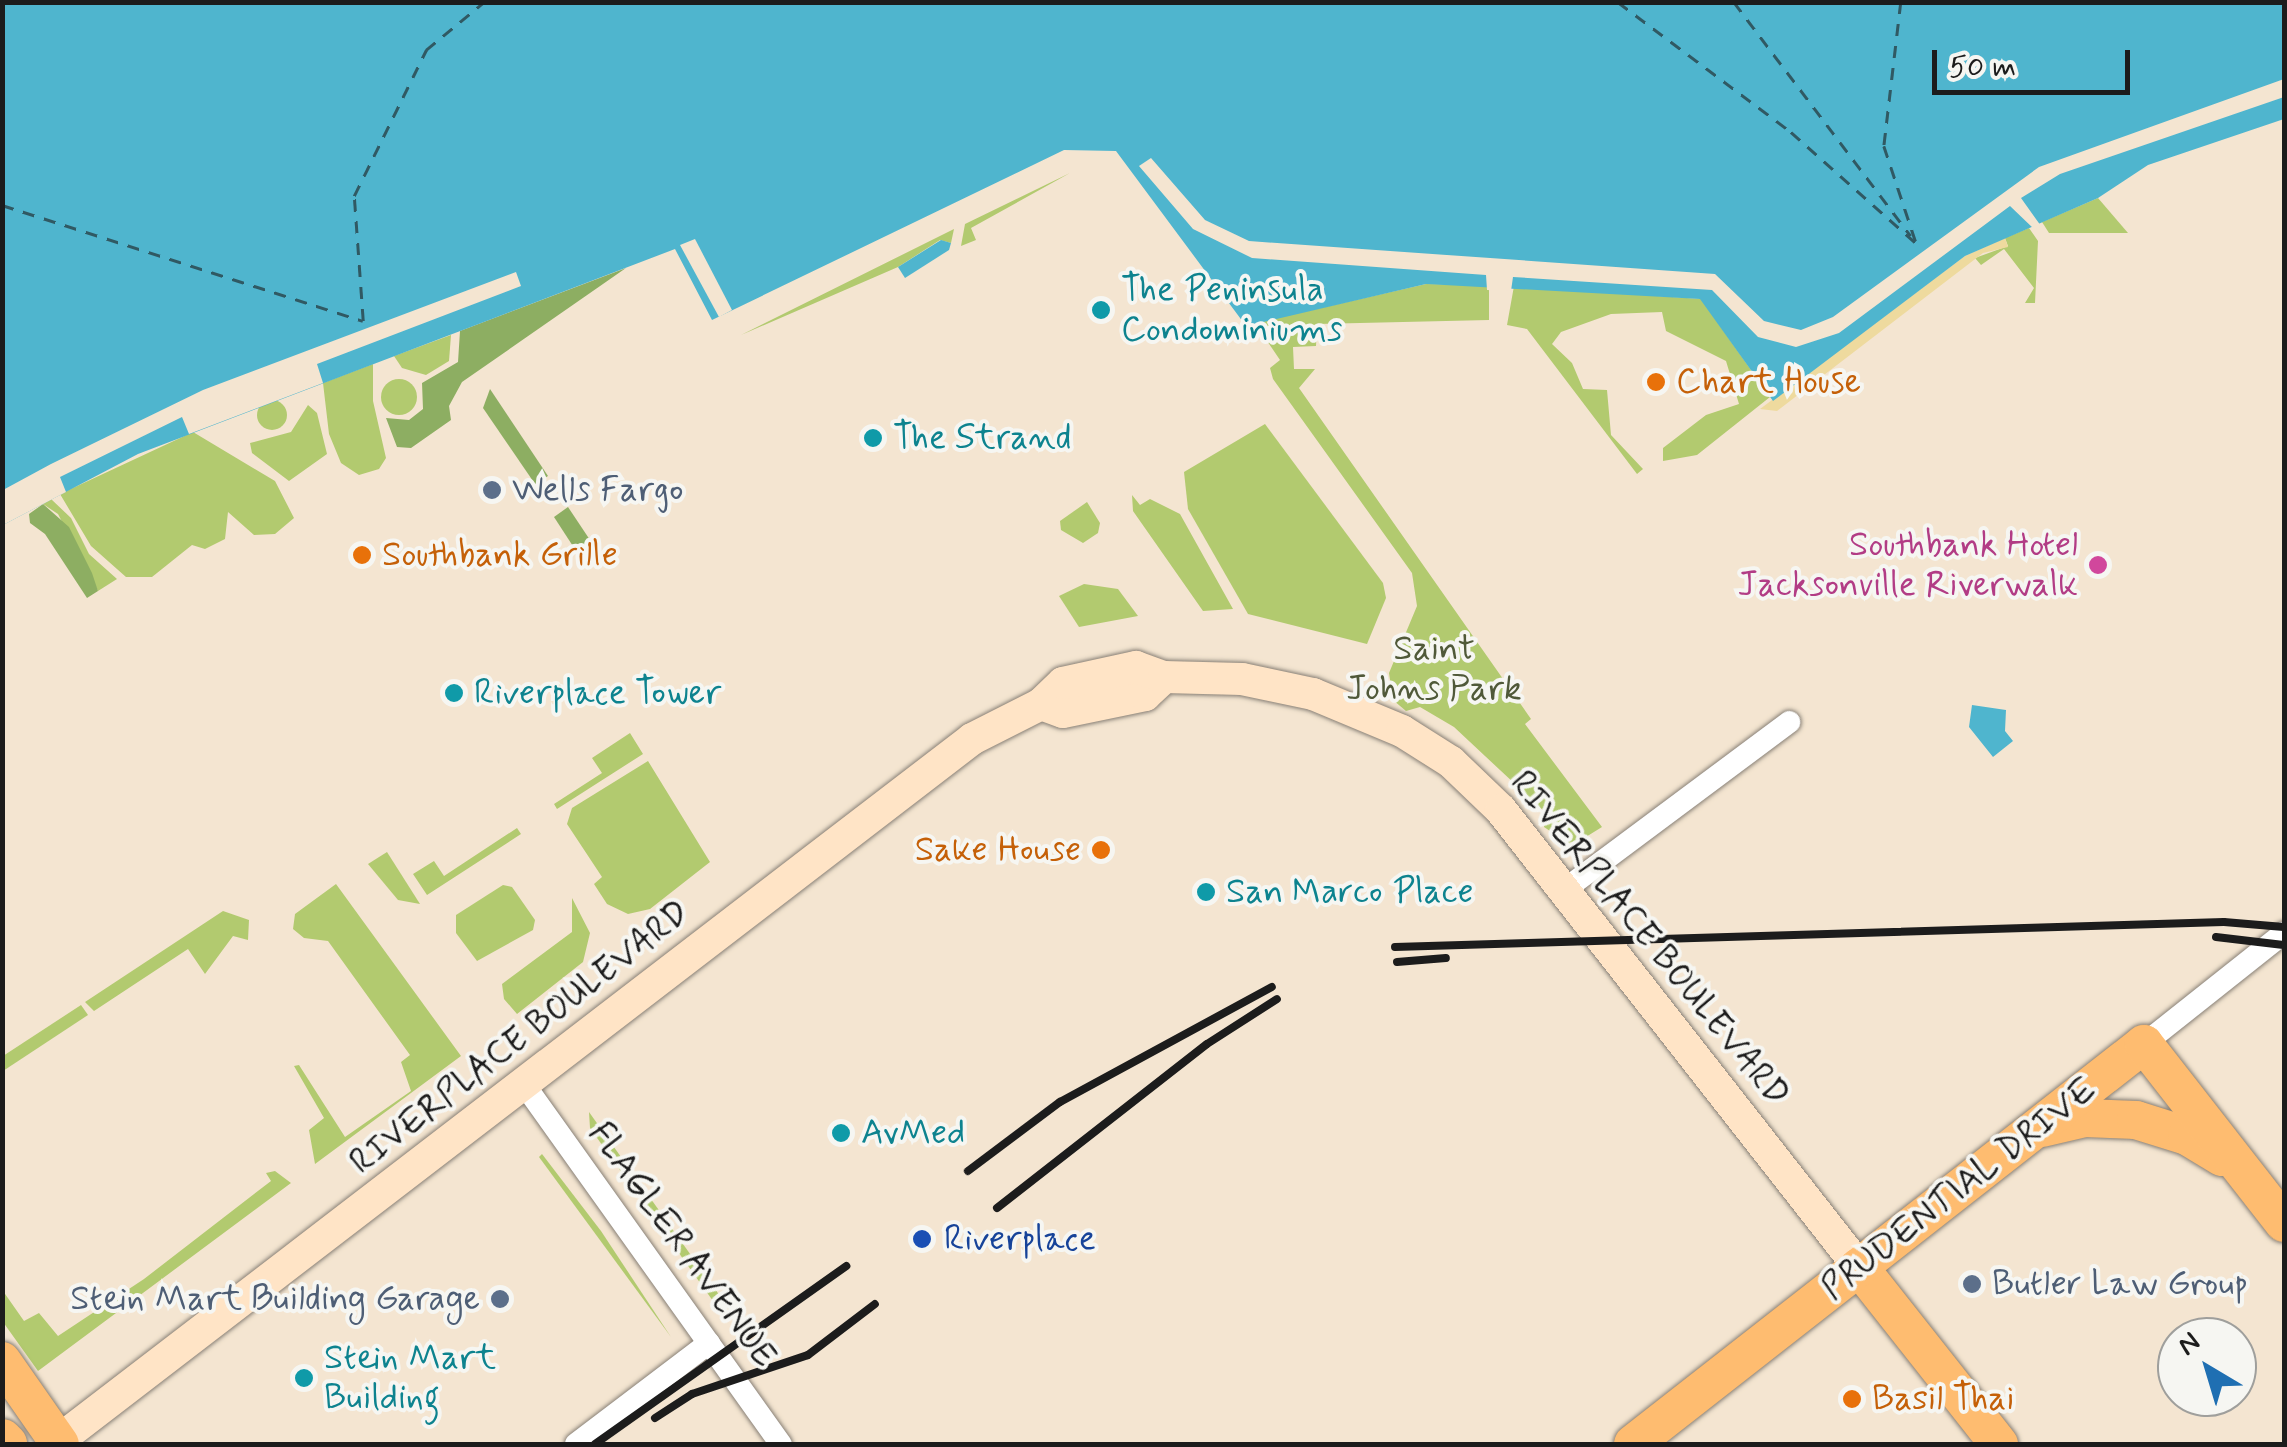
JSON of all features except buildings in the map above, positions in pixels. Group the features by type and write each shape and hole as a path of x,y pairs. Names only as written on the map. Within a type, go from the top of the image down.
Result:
{"main road":[{"name":"RIVERPLACE BOULEVARD","path":"58,1444 526,1088 936,764 1041,704 1063,684 1136,667 1164,677 1284,687 1402,731 1441,754 1501,810 1859,1267"},
{"name":"PRUDENTIAL DRIVE","path":"1633,1444 2144,1044"},
{"path":"2144,1044 2284,1223"},
{"path":"2035,1130 2084,1118 2158,1124 2244,1172"},
{"path":"1859,1267 1999,1444"},
{"path":"2,1360 58,1444"}],"street":[{"path":"1564,890 1789,722"},
{"name":"PRUDENTIAL DRIVE","path":"2144,1044 2284,934"},
{"name":"FLAGLER AVENUE","path":"526,1088 781,1444"},
{"path":"576,1444 710,1343"}],"green space":[{"path":"1070,173 971,228 976,240 961,246 965,224"},
{"path":"2098,198 2128,233 2049,233 2042,222"},
{"path":"2029,228 2038,241 2035,303 2025,303 2034,288 2004,249 1981,265 1975,258 2008,246 2005,238"},
{"path":"954,229 951,243 940,240 898,267 741,335"},
{"path":"626,268 462,382 449,406 451,420 411,448 397,447 386,418 409,420 423,409 422,383 458,362 460,331"},
{"name":"Saint Johns Park","path":"1426,284 1489,285 1489,320 1317,324 1316,346 1293,347 1294,369 1315,369 1299,388 1531,719 1525,724 1602,827 1581,840 1568,843 1544,827 1547,814 1454,727 1420,707 1406,711 1393,700 1389,673 1417,606 1412,573 1273,379 1270,368 1280,360 1255,323"},
{"path":"1514,286 1701,299 1770,397 1697,455 1663,461 1663,448 1706,415 1739,404 1726,361 1666,331 1662,312 1611,314 1561,332 1552,344 1572,363 1583,389 1607,390 1611,435 1643,469 1637,474 1527,329 1507,325"},
{"path":"451,335 449,361 426,375 402,368 394,356"},
{"path":"373,364 373,401 386,458 379,469 359,475 341,463 329,434 323,383"},
{"path":"399,379 412,384 417,397 412,410 399,415 386,410 381,397 386,384"},
{"path":"490,389 548,476 535,484 483,408"},
{"path":"272,400 283,404 287,415 283,426 272,430 261,426 257,415 261,404"},
{"path":"308,405 317,413 327,454 289,481 252,453 250,443 291,432"},
{"path":"1265,424 1383,583 1386,598 1367,644 1248,614 1188,509 1184,472"},
{"path":"193,432 275,481 294,518 275,534 254,535 228,512 225,539 205,549 192,545 152,577 126,577 91,546 60,494"},
{"path":"1132,495 1140,505 1150,499 1180,514 1233,609 1203,611 1133,511"},
{"path":"51,499 71,518 89,554 117,579 98,591 58,514 43,504"},
{"path":"1087,502 1100,523 1098,533 1083,543 1061,530 1060,521"},
{"path":"43,504 69,527 92,573 98,591 87,598 45,534 30,523 29,514"},
{"path":"568,507 594,546 580,557 554,517"},
{"path":"1084,584 1118,589 1138,616 1079,627 1059,596"},
{"path":"630,733 643,754 557,809 554,804 602,773 592,758"},
{"path":"648,761 710,862 650,909 628,914 607,904 594,884 602,877 567,824 572,808"},
{"path":"517,828 521,834 427,895 413,874 434,861 444,876"},
{"path":"387,852 420,904 398,900 368,864"},
{"path":"336,884 461,1056 315,1164 309,1130 324,1118 294,1066 299,1065 345,1137 411,1091 401,1062 410,1055 328,941 304,938 293,929 295,914"},
{"path":"503,885 512,887 535,920 533,930 477,961 456,933 456,915"},
{"path":"572,898 590,933 583,962 517,1014 504,999 502,984 572,932"},
{"path":"223,911 249,920 248,940 233,936 205,974 188,949 94,1011 85,1002"},
{"path":"81,1005 88,1015 3,1071 3,1056"},
{"path":"589,1112 720,1296 713,1301 590,1128"},
{"path":"542,1154 601,1231 671,1337 539,1157"},
{"path":"275,1171 291,1183 38,1371 3,1322 3,1291 24,1321 39,1313 58,1336 144,1279 271,1181 266,1173"}],"sand":[{"path":"2005,238 2008,247 1983,253 1777,411 1760,409 1965,256"}],"water":[{"path":"3,3 2284,3 2284,119 2148,165 2098,198 1965,256 1773,401 1700,299 1426,284 1246,326 1116,151 1064,150 712,320 675,249 138,454 3,525"},
{"path":"941,240 951,243 949,250 905,278 898,267"},
{"path":"1972,705 2006,710 2005,731 2013,741 1993,757 1969,727"}],"pier":[{"path":"2284,79 2284,97 2060,174 2021,198 2041,226 2035,230 2010,206 1839,333 1796,347 1758,337 1712,290 1513,277 1511,291 1487,290 1486,275 1252,258 1193,229 1139,166 1151,158 1205,220 1249,241 1715,274 1764,321 1801,330 1833,317 2039,167"},
{"path":"695,239 732,310 719,317 680,245"},
{"path":"516,272 521,286 317,364 323,383 189,434 182,417 60,477 66,492 3,525 3,490 51,464 203,390"}],"ferry route":[{"path":"2,205 363,321 354,196 426,50 484,2"},
{"path":"1618,2 1791,132 1916,243"},
{"path":"1734,2 1911,236"},
{"path":"1901,2 1884,146 1916,242"}],"railway":[{"path":"1395,947 2224,922 2284,927"},
{"path":"2216,937 2284,945"},
{"path":"1397,962 1446,958"},
{"path":"968,1171 1060,1102 1272,987"},
{"path":"997,1208 1207,1044 1277,999"},
{"path":"595,1444 846,1266"},
{"path":"655,1418 692,1394 808,1355 875,1304"}],"place":[{"name":"The Peninsula Condominiums","path":"1101,310"},
{"name":"Chart House","path":"1656,382"},
{"name":"The Strand","path":"873,438"},
{"name":"Wells Fargo","path":"492,490"},
{"name":"Southbank Grille","path":"362,555"},
{"name":"Southbank Hotel Jacksonville Riverwalk","path":"2098,565"},
{"name":"Riverplace Tower","path":"454,693"},
{"name":"Sake House","path":"1101,850"},
{"name":"San Marco Place","path":"1206,892"},
{"name":"AvMed","path":"841,1133"},
{"name":"Riverplace","path":"922,1239"},
{"name":"Butler Law Group","path":"1972,1284"},
{"name":"Stein Mart Building Garage","path":"500,1299"},
{"name":"Stein Mart Building","path":"304,1378"},
{"name":"Basil Thai","path":"1852,1399"}]}
